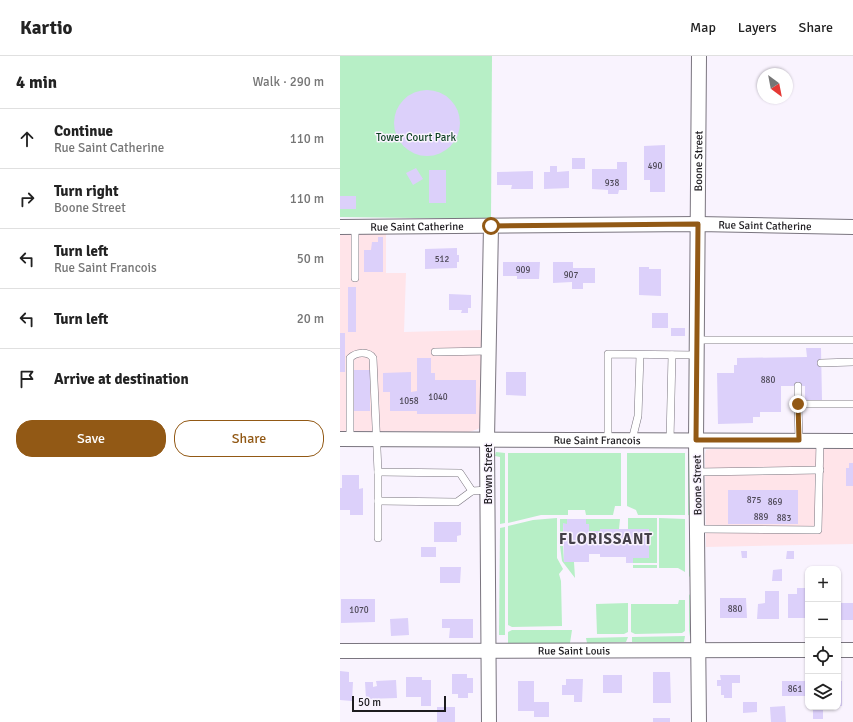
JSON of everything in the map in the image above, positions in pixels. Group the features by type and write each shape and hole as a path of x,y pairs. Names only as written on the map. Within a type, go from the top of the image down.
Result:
{"street":[{"name":"Boone Street","path":"699,56 696,440 699,722"},
{"name":"Rue Saint Catherine","path":"340,227 698,224 853,228"},
{"name":"Brown Street","path":"489,722 487,439 491,226"},
{"name":"Rue Saint Francois","path":"345,439 853,441"},
{"name":"Rue Saint Louis","path":"340,651 489,649 805,650"},
{"path":"841,650 853,650"}],"lane":[{"path":"355,227 355,278"},
{"path":"697,340 853,340"},
{"path":"435,352 489,351"},
{"path":"345,439 350,358 356,353 368,353 373,358 378,472 378,538"},
{"path":"608,440 608,354 697,355"},
{"path":"632,440 638,416 640,355"},
{"path":"670,440 672,355"},
{"path":"821,363 853,362"},
{"path":"798,386 799,440"},
{"path":"798,404 853,404"},
{"path":"697,529 818,530 820,440"},
{"path":"696,472 820,470"},
{"path":"378,472 460,473 472,490"},
{"path":"378,501 457,502 472,490 488,490"}],"shaded area":[{"path":"340,233 386,234 386,273 406,273 404,332 482,330 481,426 478,429 469,432 340,431"},
{"path":"853,449 853,544 706,547 705,454 706,450"}],"green space":[{"name":"Tower Court Park","path":"340,56 492,56 491,219 340,217"},
{"path":"496,452 505,453 505,523 500,524 500,457 495,456"},
{"path":"508,453 621,453 621,506 615,506 613,515 586,515 585,510 568,510 568,515 541,515 508,523"},
{"path":"627,453 685,453 685,515 638,515 636,510 627,506"},
{"path":"688,454 690,454 691,516 688,515"},
{"path":"557,518 557,558 563,569 559,574 561,581 562,626 512,627 508,625 508,526 533,520"},
{"path":"628,518 657,518 657,563 633,563 633,558 649,558 649,529 628,529"},
{"path":"659,518 685,519 685,572 678,568 659,568"},
{"path":"560,519 567,519 567,524 563,524 563,540 560,540"},
{"path":"586,519 620,519 619,529 600,529 600,531 589,531 589,524 586,524"},
{"path":"689,519 691,519 691,575 689,577"},
{"path":"505,527 505,635 499,635 500,528"},
{"path":"560,546 563,546 564,562 574,562 575,578 562,561"},
{"path":"633,565 657,565 657,568 633,568"},
{"path":"689,594 691,597 691,624 689,637"},
{"path":"679,600 685,600 685,631 682,633 635,634 631,632 631,604 678,604"},
{"path":"628,603 628,632 624,634 597,634 596,604"},
{"path":"512,630 572,630 570,643 508,643 508,632"},
{"path":"685,636 684,642 632,642 632,637"},
{"path":"628,637 626,642 587,643 586,638"}],"building":[{"path":"421,90 433,90 445,95 455,105 460,117 458,136 445,151 433,156 421,156 409,151 399,141 394,129 394,117 399,105 409,95"},
{"path":"665,145 665,192 650,192 650,180 644,180 644,146"},
{"path":"572,158 585,158 585,169 572,169"},
{"path":"617,162 627,162 627,190 619,190 618,194 608,194 608,190 592,189 592,169 617,169"},
{"path":"550,166 557,166 557,172 569,171 569,188 544,189 544,172 550,172"},
{"path":"416,168 423,179 413,185 406,173"},
{"path":"429,170 446,170 446,203 429,203"},
{"path":"533,171 533,189 511,189 512,185 497,185 497,172"},
{"path":"340,196 356,196 356,209 340,209"},
{"path":"378,237 383,237 383,272 364,272 364,250 371,250 372,242 378,242"},
{"path":"457,248 459,262 457,262 457,268 425,269 425,249"},
{"path":"503,262 540,262 539,279 517,279 517,276 503,276"},
{"path":"553,262 573,262 573,268 595,268 595,283 583,283 583,289 572,289 572,282 553,283"},
{"path":"639,267 661,269 661,296 639,295"},
{"path":"348,287 356,287 356,332 348,332"},
{"path":"449,294 471,295 471,308 468,308 468,313 461,313 462,310 449,310"},
{"path":"652,313 668,313 668,328 652,328"},
{"path":"671,328 685,328 685,336 671,336"},
{"path":"340,333 345,333 345,372 340,372"},
{"path":"806,348 821,348 822,400 805,400 805,386 781,386 781,412 760,412 760,417 753,417 753,423 718,424 717,373 734,373 734,365 737,365 737,358 807,357"},
{"path":"417,358 431,358 431,373 435,373 435,380 476,380 476,414 417,414 417,411 390,411 390,392 383,392 383,373 411,372 411,392 417,391"},
{"path":"354,370 370,370 370,411 354,411"},
{"path":"506,372 526,372 526,396 506,395"},
{"path":"849,463 853,463 853,486 846,486 846,468 849,468"},
{"path":"342,475 359,475 359,489 363,488 363,515 350,515 350,510 340,510 340,488 342,488"},
{"path":"728,490 798,490 798,524 728,524"},
{"path":"567,519 586,519 586,524 589,524 589,531 600,531 600,529 649,529 649,558 633,558 633,563 626,563 626,557 600,557 600,554 589,554 589,562 564,562 563,523 567,524"},
{"path":"434,522 461,522 461,535 457,536 457,542 434,542"},
{"path":"421,547 436,547 436,557 421,557"},
{"path":"741,551 747,551 747,558 742,558"},
{"path":"787,551 794,551 794,559 786,559"},
{"path":"440,567 461,567 460,583 440,583"},
{"path":"782,569 782,581 772,581 773,570"},
{"path":"797,588 805,588 805,618 788,618 788,594 797,594"},
{"path":"765,591 779,591 779,619 757,619 758,604 765,603"},
{"path":"720,598 746,598 747,618 720,618"},
{"path":"341,599 375,599 375,622 341,623"},
{"path":"841,603 853,603 853,620 841,620"},
{"path":"408,618 409,635 391,636 390,619"},
{"path":"442,619 473,619 473,638 449,638 450,628 442,628"},
{"path":"340,671 349,672 349,682 353,682 352,701 340,700"},
{"path":"653,672 670,672 671,703 653,703"},
{"path":"452,674 467,674 467,678 473,678 473,693 468,693 468,698 458,698 458,694 452,694"},
{"path":"603,675 622,675 622,693 603,693"},
{"path":"720,675 740,675 740,683 732,683 732,698 724,698 724,695 721,695 721,686 717,686 717,680 721,680"},
{"path":"406,677 422,677 422,680 431,680 431,706 421,706 421,697 406,697"},
{"path":"566,679 583,679 582,702 574,702 574,695 562,695 562,685 566,685"},
{"path":"396,680 397,698 366,699 365,682 373,682 373,687 377,686 376,681"},
{"path":"518,681 534,681 534,702 549,702 549,717 534,717 534,711 518,711"},
{"path":"782,681 805,681 805,696 782,696"},
{"path":"841,681 842,681 841,706"},
{"path":"743,702 757,702 757,712 743,713"},
{"path":"785,706 786,722 771,722 770,707"},
{"path":"437,707 455,707 455,722 437,722"},
{"path":"813,710 823,710 823,719 813,719"},
{"path":"653,718 670,718 670,722 653,722"}],"district":[{"name":"FLORISSANT","path":"606,539"}],"route":[{"path":"491,226 698,224 696,440 799,440 798,404"}]}
